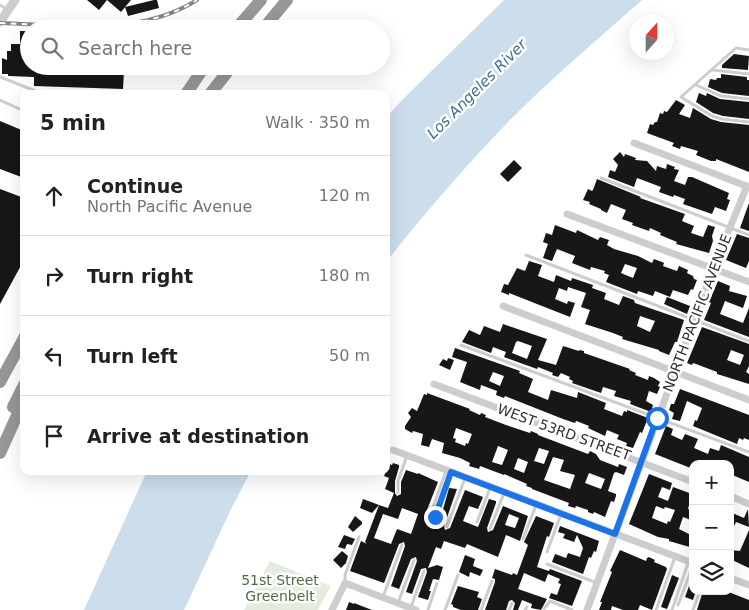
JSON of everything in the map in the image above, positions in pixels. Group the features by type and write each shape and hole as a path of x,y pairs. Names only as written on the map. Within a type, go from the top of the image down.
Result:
{"highway":[{"path":"244,20 261,0"},
{"path":"270,20 287,0"},
{"path":"189,90 199,75"},
{"path":"213,90 225,75"},
{"path":"0,382 20,345"},
{"path":"0,434 20,393"},
{"path":"0,453 20,409"}],"street":[{"path":"0,22 4,8 15,0"},
{"path":"634,143 748,186"},
{"name":"NORTH PACIFIC AVENUE","path":"587,610 713,268 748,186"},
{"path":"567,214 749,282"},
{"path":"503,306 749,400"},
{"name":"WEST 53RD STREET","path":"434,384 689,480"},
{"path":"393,450 689,562"},
{"path":"734,498 749,504"},
{"path":"734,579 749,585"},
{"path":"332,610 345,584 414,609"}],"lane":[{"path":"749,50 736,48 681,97 712,116 749,122"},
{"path":"713,70 749,74"},
{"path":"0,77 33,90"},
{"path":"696,85 721,96 749,99"},
{"path":"0,100 20,109"},
{"path":"601,178 749,235"},
{"path":"526,255 749,341"},
{"path":"461,345 749,452"},
{"path":"398,493 398,481 407,456"},
{"path":"432,510 449,472"},
{"path":"435,517 449,472"},
{"path":"447,527 465,478"},
{"path":"477,522 490,487"},
{"path":"490,529 504,492"},
{"path":"523,539 536,504"},
{"path":"546,552 561,514"},
{"path":"345,584 345,575 359,537"},
{"path":"383,598 402,544"},
{"path":"656,610 675,557"},
{"path":"398,603 414,560"},
{"path":"547,564 597,583"},
{"path":"672,610 689,568"},
{"path":"678,606 689,570"},
{"path":"414,609 424,571"},
{"path":"445,610 458,575"},
{"path":"480,610 492,581"},
{"path":"428,610 437,583"},
{"path":"693,610 699,595"},
{"path":"544,609 550,601 572,610"},
{"path":"509,610 512,603"}],"green space":[{"name":"51st Street Greenbelt","path":"270,561 331,586 318,610 244,610"}],"water":[{"name":"Los Angeles River","path":"504,0 642,0 512,118 447,188 390,257 390,114"},
{"path":"145,475 249,475 184,610 84,610"}],"building":[{"path":"87,0 107,0 99,10"},
{"path":"107,0 131,0 121,12"},
{"path":"157,0 159,8 128,16 125,7"},
{"path":"11,44 20,44 20,75 124,75 123,89 34,86 34,77 2,74 2,58 7,60 7,51 11,51"},
{"path":"734,54 749,56 748,70 722,68 722,65"},
{"path":"721,74 747,77 747,80 749,80 749,96 722,93 708,87 710,79 716,80 721,78"},
{"path":"699,93 706,96 707,93 720,99 749,102 749,119 713,113 696,102"},
{"path":"676,100 685,105 679,114 690,118 693,108 711,119 749,125 749,172 716,159 716,161 711,161 696,155 698,151 681,146 680,149 672,146 674,143 647,133 650,124 653,125 657,122 660,113 667,112"},
{"path":"0,121 20,129 20,176 0,169"},
{"path":"620,152 624,157 625,154 636,158 635,160 647,161 656,171 657,166 666,169 667,164 675,167 674,169 679,170 674,181 685,185 688,177 692,177 729,193 727,199 730,200 726,211 715,207 712,214 683,204 685,199 659,192 661,187 637,178 634,187 608,177 610,170 615,172 618,165 613,159"},
{"path":"514,160 522,168 508,182 500,174"},
{"path":"597,179 640,198 685,214 682,221 694,226 691,233 703,237 708,225 715,227 709,253 676,244 677,242 660,235 661,233 650,228 649,231 632,225 633,223 622,219 626,210 611,204 607,213 589,204 590,202 583,200 588,189 593,190"},
{"path":"0,189 20,196 20,267 0,304"},
{"path":"749,203 749,231 740,228"},
{"path":"555,225 576,233 577,230 598,240 600,237 609,240 607,245 614,249 638,256 652,263 654,259 664,263 663,266 677,271 679,266 688,270 687,273 697,280 693,290 691,289 688,295 673,290 670,297 655,291 653,296 638,291 637,294 606,282 609,275 604,273 605,271 591,267 590,270 572,263 575,256 557,249 552,261 543,258 548,244 543,242 546,233 552,235","holes":["625,264 637,268 633,278 621,273"]},
{"path":"737,234 749,238 749,261 746,268 726,260"},
{"path":"529,261 542,265 538,276 554,282 556,275 571,281 572,278 593,285 592,288 606,293 604,299 619,305 623,296 634,300 635,303 684,320 677,342 675,342 669,355 585,324 590,310 581,307 586,293 568,287 567,291 559,288 555,299 567,304 568,301 575,303 570,317 509,293 509,295 501,292 504,284 508,285 517,268 525,271","holes":["640,316 655,321 650,332 637,326"]},
{"path":"718,281 730,286 729,291 747,296 743,308 725,301 720,314 743,323 749,308 749,337 704,320"},
{"path":"667,297 690,306 687,314 664,304"},
{"path":"503,324 547,339 538,360 556,365 563,346 584,351 584,353 630,369 636,373 635,375 648,380 649,376 654,378 660,382 658,386 660,387 657,394 649,391 646,401 653,405 651,412 630,404 631,401 614,396 616,391 603,387 601,393 572,383 573,381 569,379 570,377 561,373 558,377 538,367 537,369 504,357 506,352 493,347 491,353 462,342 469,330 480,335 484,326 500,332","holes":["518,341 532,346 527,359 512,353"]},
{"path":"702,327 749,344 749,366 746,372 749,374 749,384 717,374 717,372 696,364 687,363","holes":["731,350 744,355 740,365 727,360"]},
{"path":"455,348 520,371 519,373 533,379 528,392 548,400 551,390 577,398 578,392 606,403 604,409 622,416 624,411 627,412 627,410 648,418 633,448 626,446 627,443 617,439 619,435 607,430 605,436 579,422 576,421 575,423 505,396 504,398 496,395 497,391 481,385 480,390 460,382 467,362 452,357","holes":["493,372 504,376 500,386 489,381"]},
{"path":"448,358 454,360 450,370 439,365 443,359 447,361"},
{"path":"680,389 749,415 749,440 739,438 737,444 693,426 702,408 687,401 680,421 672,419 674,413 669,410 671,404 674,404"},
{"path":"427,393 470,409 480,415 481,413 486,415 485,417 506,425 530,433 531,431 588,454 590,451 596,454 600,460 618,467 619,464 627,467 624,475 614,473 608,491 616,494 616,496 614,502 611,501 605,517 576,506 575,508 568,506 569,503 532,489 526,486 527,484 504,474 480,466 479,469 469,466 470,463 460,458 442,453 444,443 432,439 429,447 421,445 423,434 413,431 412,433 405,429 405,426 411,417 408,413 412,408 417,411 424,394 427,395","holes":["456,428 472,434 468,444 466,443 465,446 455,442 456,439 453,438","498,446 508,450 502,465 492,462","539,448 549,451 544,464 534,461","553,457 564,460 560,471 575,475 570,489 544,480","518,458 528,462 524,473 514,469","589,473 605,479 601,489 585,483"]},
{"path":"666,426 673,429 671,435 682,440 685,434 698,439 694,448 708,454 710,448 719,451 721,445 749,457 749,482 734,476 734,460 689,460 689,467 655,454"},
{"path":"393,463 399,465 395,481 395,493 397,496 401,494 401,482 406,470 438,482 427,510 433,513 433,520 438,519 440,512 442,513 449,488 457,489 444,526 445,530 450,528 465,490 483,497 478,509 469,506 463,521 478,527 489,499 496,501 487,528 488,532 493,530 503,506 528,516 520,541 506,535 498,557 467,544 465,548 444,541 441,549 436,547 428,568 437,565 443,567 439,580 433,579 428,600 418,597 427,572 426,568 421,569 412,594 406,592 417,561 416,557 411,559 399,589 391,586 405,546 404,542 399,544 384,583 350,571 361,541 367,544 365,542 379,505 388,508 394,493 385,489 389,478 384,476 390,475 390,464","holes":["402,508 418,514 411,534 397,529 391,544 374,538 383,514 398,519","509,514 519,518 515,528 505,525"]},
{"path":"649,474 672,483 670,490 662,487 658,497 668,501 673,487 689,493 689,519 683,517 679,529 689,534 689,547 658,537 629,524","holes":["656,506 664,509 665,507 675,510 670,522 668,521 667,524 652,518"]},
{"path":"363,499 379,505 372,513 360,508"},
{"path":"748,509 749,527 736,522 734,526 734,514 744,518"},
{"path":"355,516 362,524 353,532 348,527"},
{"path":"536,516 554,523 549,537 547,536 537,567 549,571 550,569 582,581 572,606 549,598 551,593 557,595 561,584 558,583 560,579 548,574 545,582 524,573 518,589 547,599 541,610 531,608 532,604 522,600 518,610 513,610 515,603 512,600 509,601 506,610 485,610 495,582 495,579 492,578 495,569 517,575 528,545 524,542"},
{"path":"560,526 599,541 596,552 594,551 591,558 589,557 583,574 552,562 555,554 566,558 568,553 580,557 583,548 577,535 574,542 563,538 565,534 558,532"},
{"path":"749,530 749,568 734,561 734,550 740,551"},
{"path":"344,535 355,539 352,545 347,544 345,549 338,547"},
{"path":"620,550 646,561 649,557 655,560 654,562 666,567 667,569 652,610 640,605 638,610 623,610 612,606 611,610 599,610 602,602 600,602 612,572 610,571"},
{"path":"342,551 348,556 346,563 341,568 333,560"},
{"path":"465,555 475,559 473,566 483,570 480,576 470,572 469,577 459,572"},
{"path":"672,575 679,578 667,609 661,607"},
{"path":"458,586 479,592 477,597 482,599 478,610 461,610 453,607 451,604"},
{"path":"689,586 689,595 695,595 693,600 685,597"},
{"path":"734,594 749,600 749,610 697,610 702,595"},
{"path":"349,602 354,603 372,610 346,610"}],"railway":[{"path":"146,20 174,12 197,0"},
{"path":"0,23 20,24"}],"route":[{"path":"435,517 451,472 615,534 657,418"}]}
